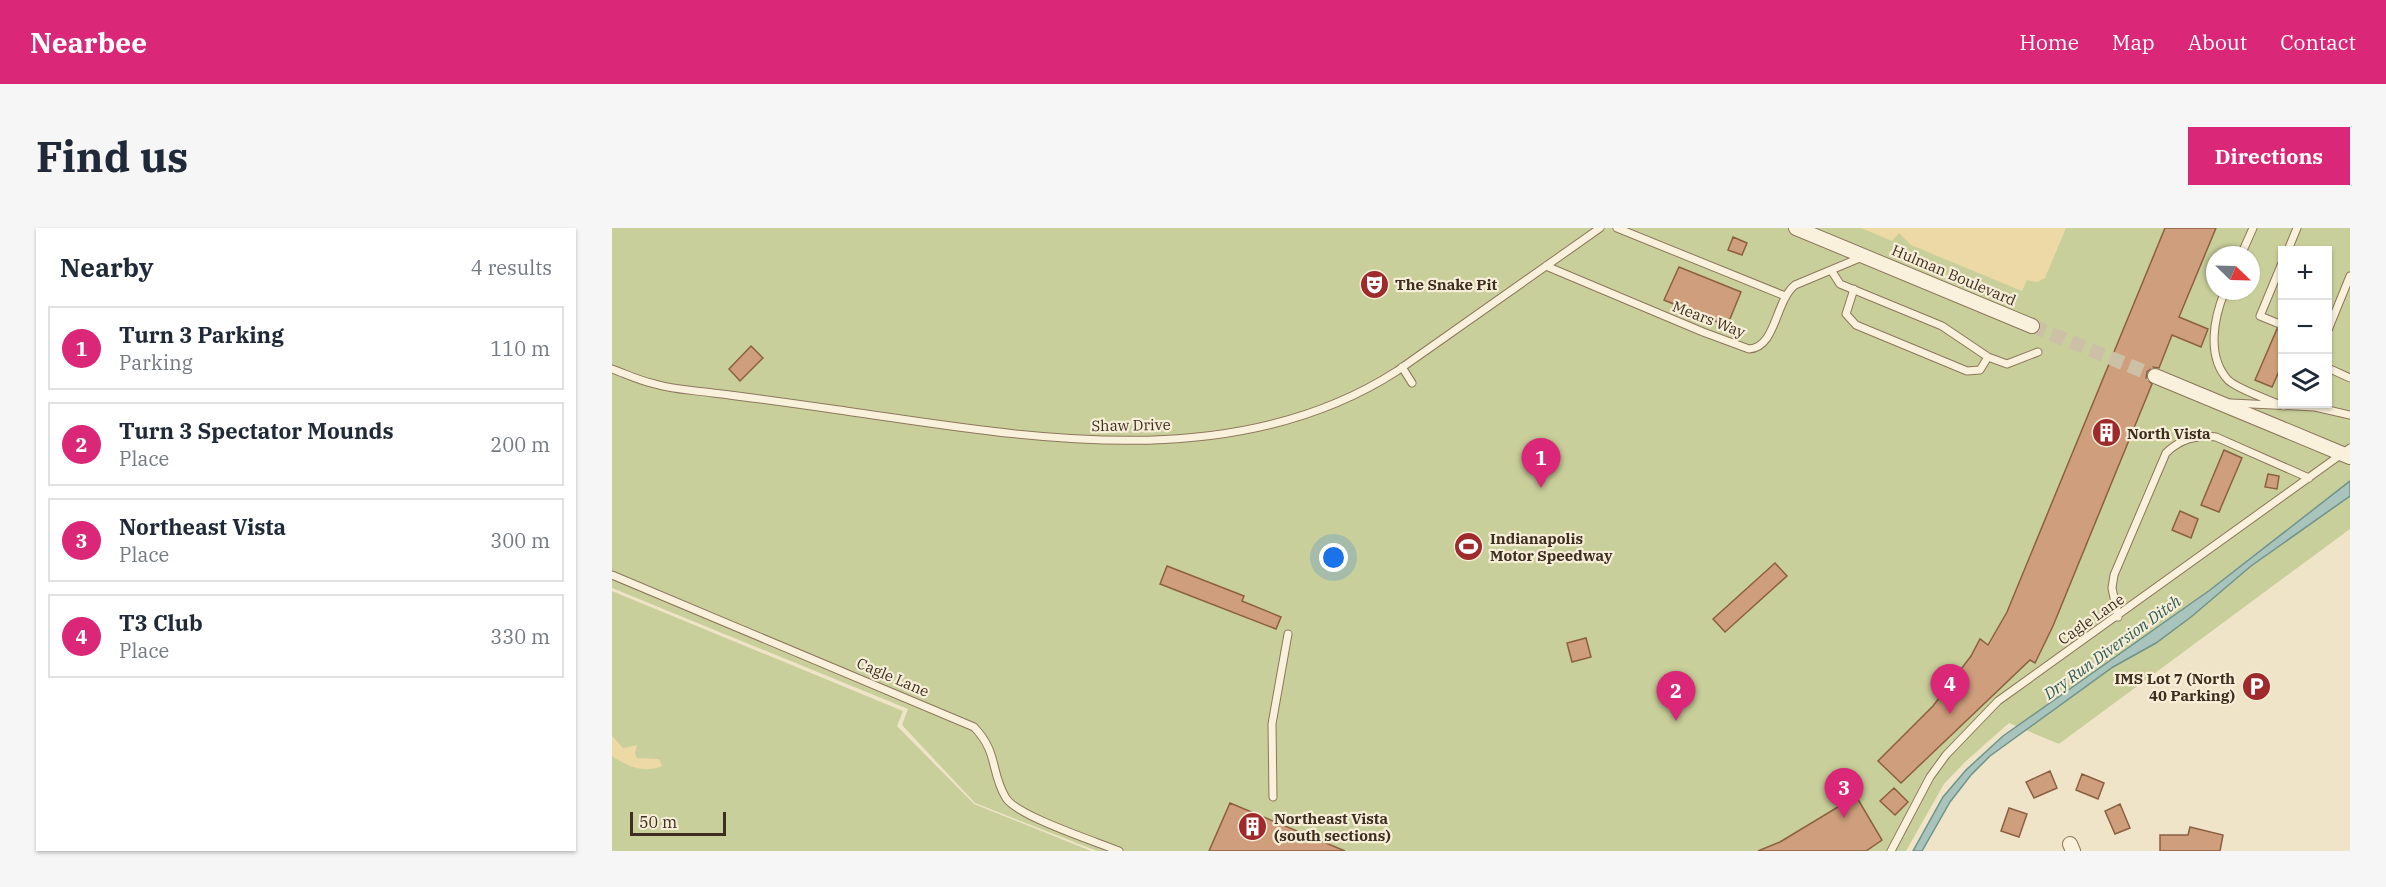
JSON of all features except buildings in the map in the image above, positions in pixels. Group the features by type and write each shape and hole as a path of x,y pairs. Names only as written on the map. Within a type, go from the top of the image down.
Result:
{"street":[{"name":"Hulman Boulevard","path":"1796,228 2032,326"},
{"path":"2155,376 2348,453"}],"lane":[{"name":"Shaw Drive","path":"612,369 676,389 990,431 1105,441 1190,437 1275,425 1327,408 1364,390 1402,367 1600,228"},
{"path":"1617,228 1785,296 1795,285 1864,256"},
{"path":"2245,246 2253,228"},
{"path":"2290,246 2297,228"},
{"name":"Mears Way","path":"1546,266 1729,343 1749,349 1756,348 1766,341 1785,296"},
{"path":"1831,270 1840,284 1942,326 1988,357 2007,364 2038,352"},
{"path":"2278,275 2260,316 2278,323"},
{"path":"2332,320 2350,276"},
{"path":"1854,290 1846,314 1856,325 1967,371 1980,370 1988,357"},
{"path":"2221,300 2216,311 2214,341 2218,360 2228,381 2278,404"},
{"path":"1402,367 1412,383"},
{"path":"2332,370 2350,378"},
{"path":"2218,402 2278,406"},
{"path":"2318,408 2350,415"},
{"path":"2118,617 2112,588 2114,575 2166,453 2172,447 2187,439 2205,435 2216,437 2309,478"},
{"name":"Cagle Lane","path":"1891,851 1930,777 1946,755 1998,701 2309,478 2348,453"},
{"name":"Cagle Lane","path":"612,575 974,727 988,743 1001,786 1014,807 1119,851"},
{"path":"1273,797 1272,724 1288,634"}],"green space":[{"name":"Indianapolis Motor Speedway","path":"612,228 2350,228 2350,529 2059,744 2009,723 1944,784 1906,851 1097,851 975,803 902,725 908,709 612,588"},
{"path":"612,591 903,711 897,726 974,804 1091,851 612,851"}],"sand":[{"path":"1861,228 2066,228 2045,278 2037,282 2027,280 2022,291 1911,245 1899,233 1892,241"},
{"path":"612,736 623,748 637,745 635,753 637,758 659,759 662,766 642,769 618,760 612,756"}],"water":[{"path":"2350,481 2350,496 2251,566 2191,617 2156,643 2113,667 1990,756 1971,775 1950,802 1922,851 1913,851 1943,797 1966,770 2003,736 2210,590"}],"tunnel":[{"path":"2032,326 2155,376"}],"place":[{"name":"The Snake Pit","path":"1374,284"},
{"name":"North Vista","path":"2106,433"},
{"name":"Turn 3 Parking","path":"1541,488"},
{"name":"Indianapolis Motor Speedway","path":"1469,547"},
{"name":"IMS Lot 7 (North 40 Parking)","path":"2256,687"},
{"name":"T3 Club","path":"1950,714"},
{"name":"Turn 3 Spectator Mounds","path":"1676,721"},
{"name":"Northeast Vista","path":"1844,818"},
{"name":"Northeast Vista (south sections)","path":"1253,827"}],"water label":[{"name":"Dry Run Diversion Ditch","path":"2112,647"}]}
